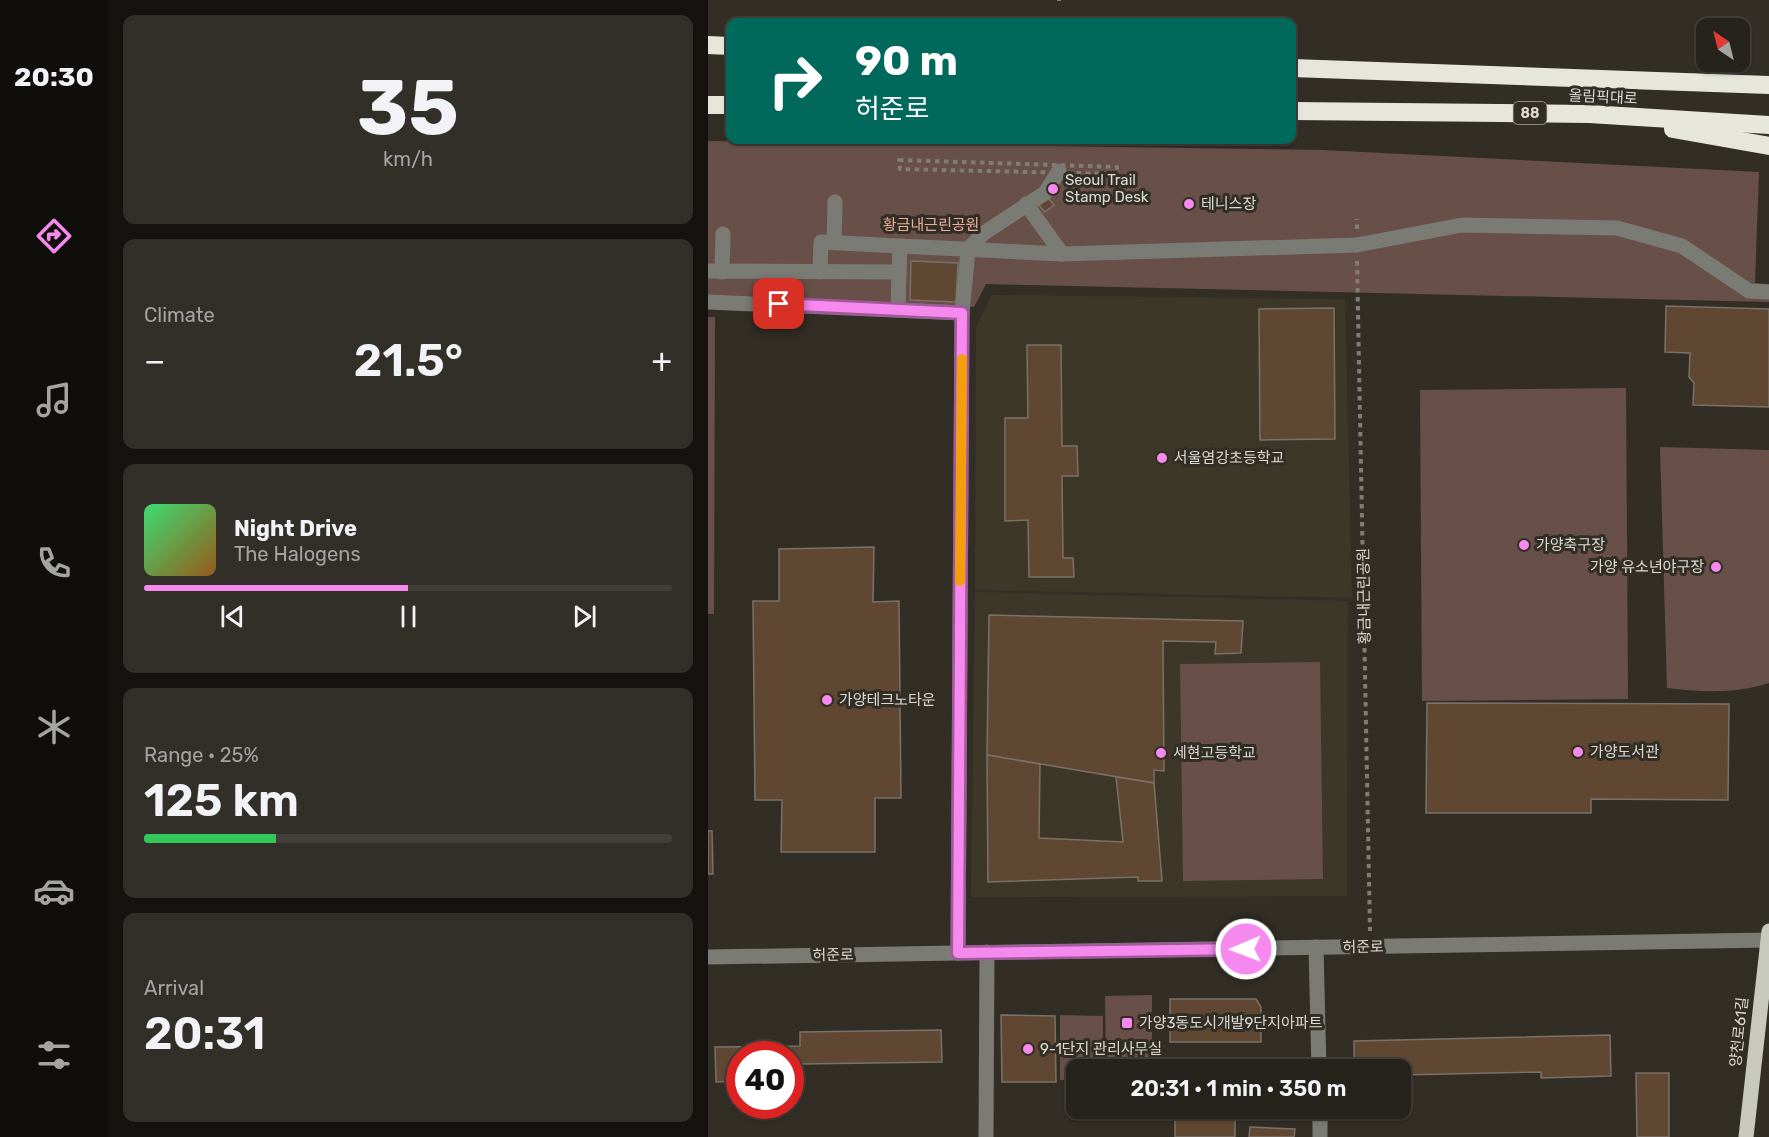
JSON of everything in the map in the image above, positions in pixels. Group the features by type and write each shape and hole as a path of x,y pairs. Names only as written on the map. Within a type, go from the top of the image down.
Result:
{"highway":[{"path":"708,45 726,45"},
{"name":"올림픽대로","path":"1296,68 1769,86"},
{"path":"708,105 726,105"},
{"name":"올림픽대로","path":"1296,111 1589,114 1769,125"},
{"path":"1589,114 1769,146"}],"main road":[{"name":"양천로61길","path":"1746,1137 1768,938"}],"street":[{"path":"958,953 962,313 968,249 984,233 1045,193 1059,168"},
{"path":"834,242 835,202"},
{"path":"1026,204 1062,254"},
{"path":"820,272 821,242 1062,254 1357,245 1462,225 1617,228 1682,246 1749,291 1769,292"},
{"path":"719,240 715,271 899,272"},
{"path":"898,309 900,246"},
{"path":"708,302 962,313"},
{"name":"허준로","path":"708,957 1316,948 1768,938"},
{"path":"1316,948 1319,1059"},
{"path":"986,1137 987,952"},
{"path":"1320,1119 1320,1137"}],"path":[{"path":"1059,168 900,169 899,160 1059,168 1117,174 1117,167 1059,168"},
{"name":"황금내근린공원","path":"1357,245 1370,947"}],"shaded area":[{"name":"서울염강초등학교","path":"991,295 1345,299 1352,598 975,590 976,327"},
{"path":"975,592 1348,601 1347,896 971,897"}],"green space":[{"name":"황금내근린공원","path":"708,141 726,141 726,144 913,144 1323,150 1759,172 1755,283 1769,284 1769,302 986,284 974,307 708,296"},
{"path":"708,317 715,317 714,614 708,614"},
{"name":"가양축구장","path":"1626,388 1628,699 1422,701 1420,390"},
{"name":"가양 유소년야구장","path":"1660,447 1769,450 1769,683 1757,687 1718,691 1667,688"},
{"path":"1320,662 1323,879 1183,881 1180,664"},
{"path":"1152,995 1152,1059 1106,1059 1105,996"},
{"path":"1060,1015 1103,1016 1103,1059 1066,1059 1066,1080 1060,1080"}],"building":[{"path":"1047,197 1054,205 1045,212 1038,204"},
{"path":"911,261 958,263 956,302 910,300"},
{"path":"1666,306 1769,309 1769,407 1693,405 1694,383 1689,377 1690,353 1665,352"},
{"path":"1334,308 1335,439 1260,440 1259,309"},
{"path":"1027,345 1061,345 1062,446 1077,446 1078,476 1062,476 1063,558 1073,558 1074,577 1029,577 1028,520 1005,521 1005,418 1028,418"},
{"name":"가양테크노타운","path":"874,547 873,602 899,601 901,798 875,798 875,852 781,852 782,800 755,800 753,601 779,601 779,549"},
{"path":"989,615 1243,621 1241,653 1215,654 1216,642 1163,641 1164,771 1154,770 1154,783 987,755"},
{"name":"가양도서관","path":"1427,703 1729,704 1728,800 1591,799 1591,813 1426,813"},
{"path":"987,755 1040,764 1039,838 1123,842 1116,777 1154,783 1162,881 1138,881 1138,877 988,882"},
{"path":"708,831 712,831 713,874 708,874"},
{"path":"1170,999 1256,999 1261,1007 1261,1042 1170,1042"},
{"name":"9-1단지 관리사무실","path":"1001,1015 1055,1016 1056,1082 1002,1082"},
{"path":"941,1030 942,1062 804,1064 804,1041 800,1041 800,1032"},
{"path":"1610,1035 1611,1076 1541,1078 1541,1072 1411,1075 1411,1059 1354,1059 1354,1041"},
{"path":"715,1047 726,1047 726,1082 716,1082"},
{"path":"1636,1073 1669,1073 1669,1137 1637,1137"},
{"path":"1175,1119 1235,1119 1235,1137 1175,1137"},
{"path":"1250,1127 1295,1129 1294,1137 1249,1137"}],"slow traffic":[{"path":"960,581 962,359"}],"place":[{"name":"Seoul Trail Stamp Desk","path":"1053,189"},
{"name":"테니스장","path":"1189,204"},
{"name":"서울염강초등학교","path":"1162,458"},
{"name":"가양축구장","path":"1524,545"},
{"name":"가양 유소년야구장","path":"1716,567"},
{"name":"가양테크노타운","path":"827,700"},
{"name":"가양도서관","path":"1578,752"},
{"name":"세현고등학교","path":"1161,753"},
{"name":"가양3동도시개발9단지아파트","path":"1127,1023"},
{"name":"9-1단지 관리사무실","path":"1028,1049"}],"route":[{"path":"779,304 962,313 958,953 1246,949"}]}
